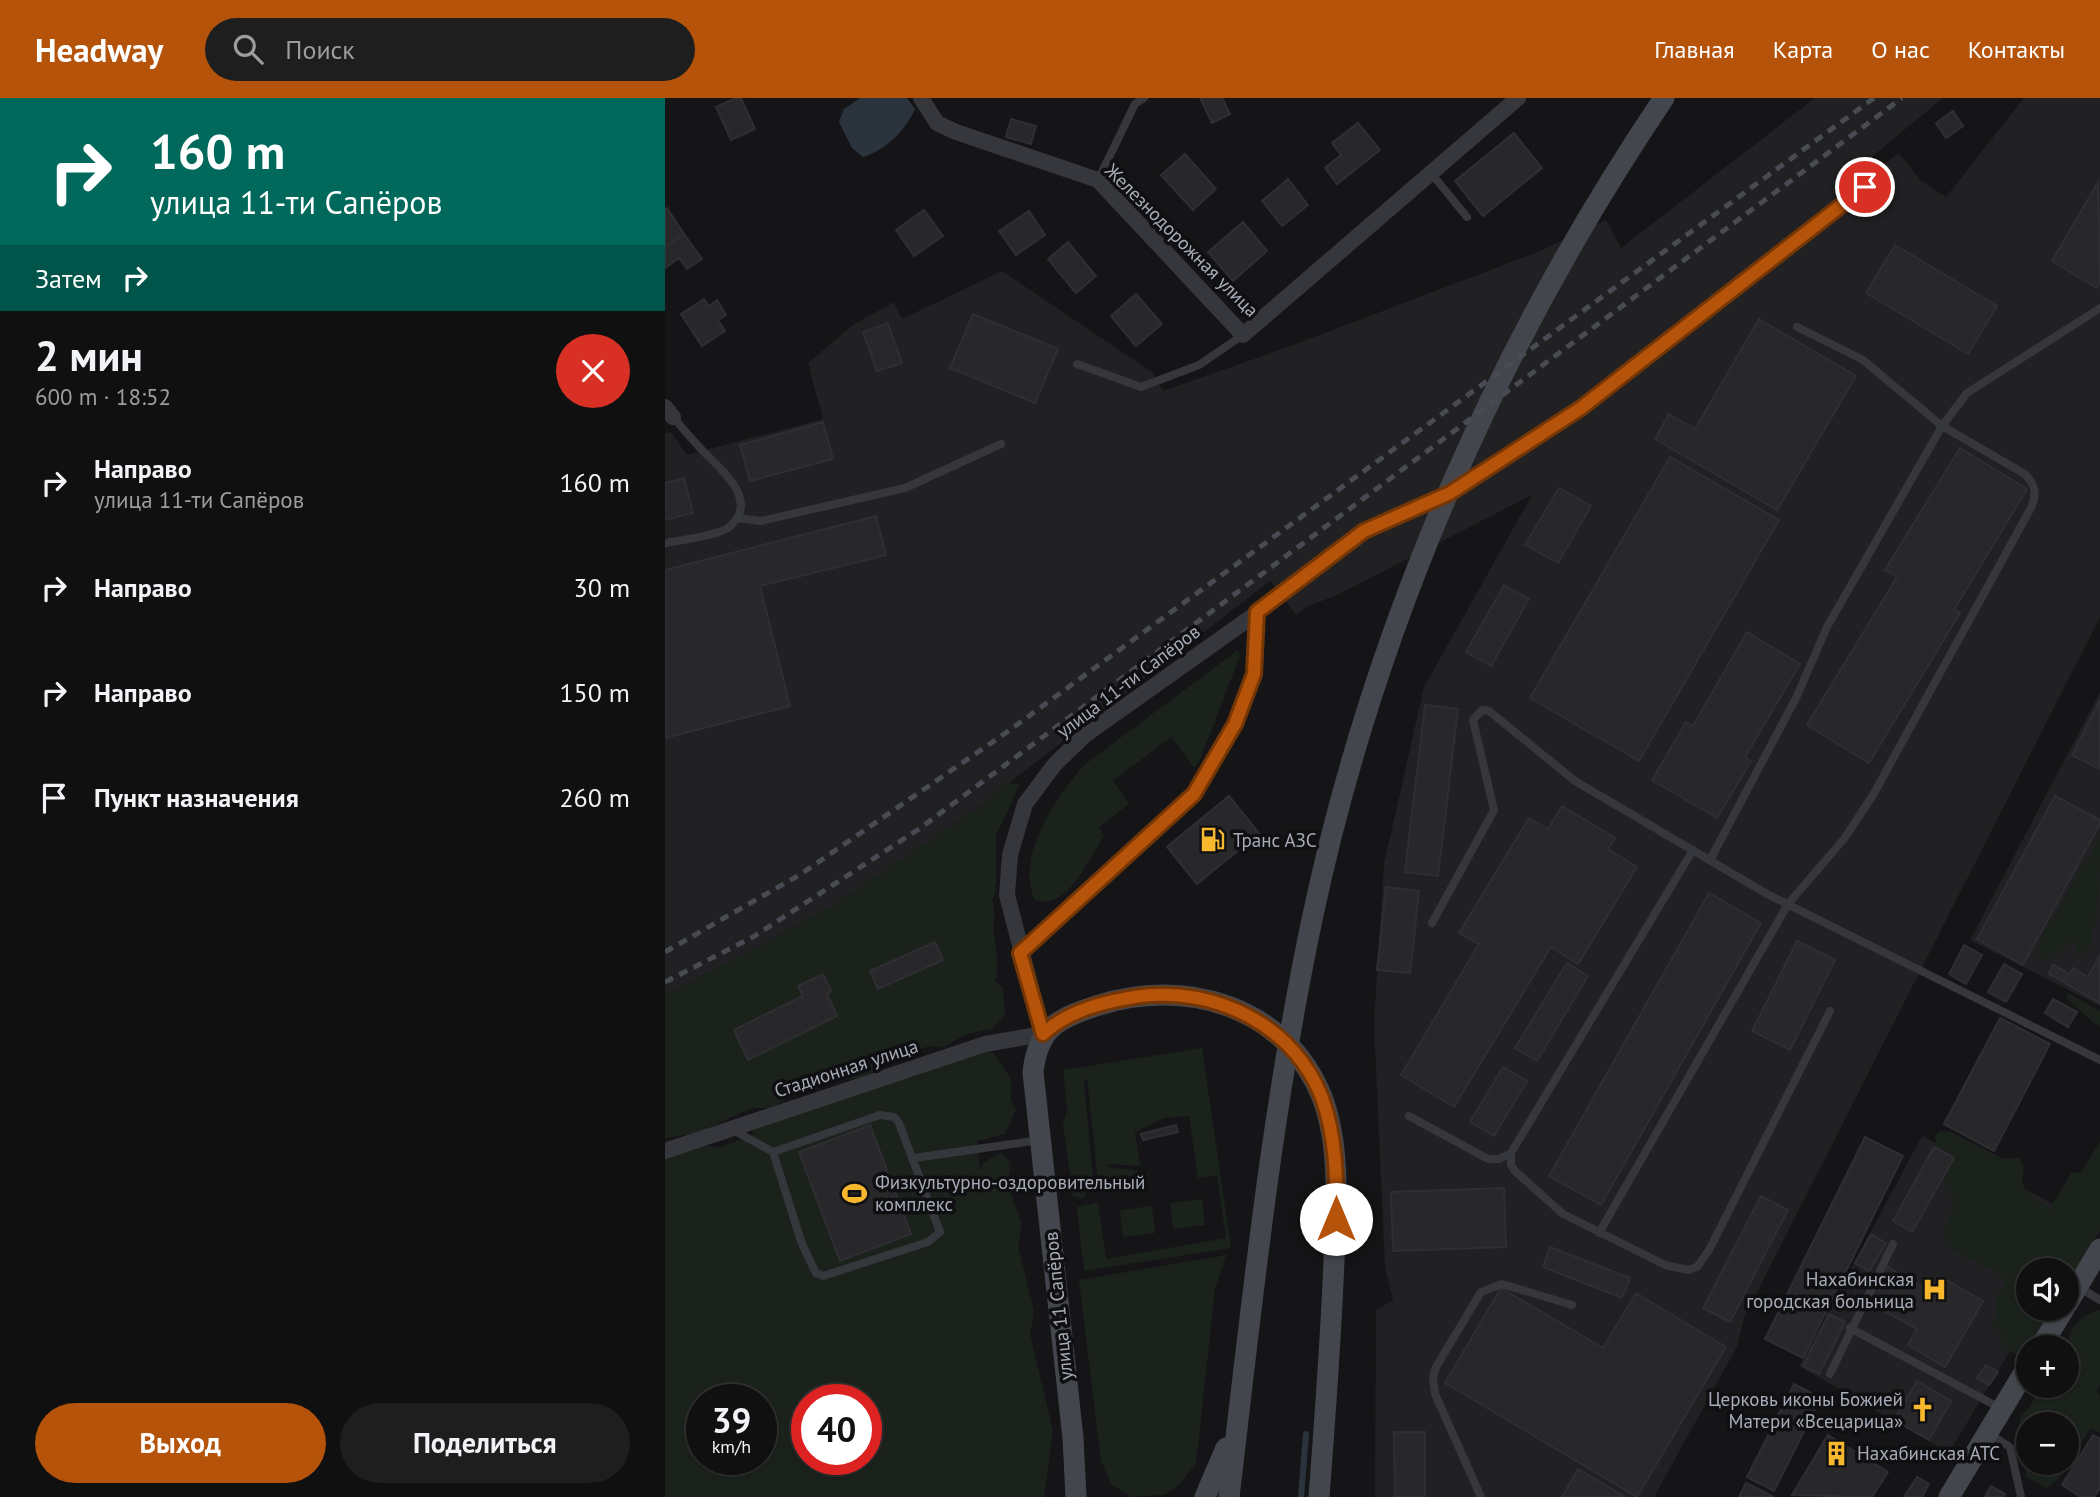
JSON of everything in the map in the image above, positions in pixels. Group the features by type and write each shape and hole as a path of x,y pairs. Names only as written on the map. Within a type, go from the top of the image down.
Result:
{"street":[{"name":"Железнодорожная улица","path":"921,98 937,123 955,132 1098,180 1243,335 1518,98"},
{"path":"1229,1497 1270,1156 1313,912 1345,788 1388,644 1435,523 1484,414 1543,299 1664,98"},
{"name":"улица 11-ти Сапёров","path":"1043,1034 1007,895 1010,855 1025,804 1038,785 1085,735 1257,612"},
{"path":"1043,1034 1058,1021 1105,1003 1163,993 1197,995 1229,1006 1260,1023 1285,1042 1307,1070 1321,1097 1331,1128 1336,1196 1332,1311 1319,1497"},
{"name":"Стадионная улица","path":"665,1151 985,1044 1043,1034"},
{"name":"улица 11 Сапёров","path":"1043,1034 1035,1052 1033,1072 1073,1438 1076,1497"},
{"path":"2079,1284 2100,1250"},
{"path":"1949,1497 2016,1386"},
{"path":"1205,1497 1218,1471 1240,1402"},
{"path":"1073,1438 1091,1497"}],"lane":[{"path":"1098,180 1135,104 1144,98"},
{"path":"1020,953 1194,794 1235,724 1254,674 1257,612 1364,531 1450,493 1581,408 1887,170"},
{"path":"1431,173 1467,217"},
{"path":"1710,860 1796,698 1827,627 1942,426 1967,393 2100,308"},
{"path":"1599,1233 1788,904 1860,818 1920,715 2036,495 2034,484 2025,474 1942,426 1863,360 1797,327"},
{"path":"1077,364 1141,387 1199,365 1243,335"},
{"path":"665,543 726,529 737,518 741,506 739,491 729,475 669,412"},
{"path":"737,518 761,521 905,488 1001,444"},
{"path":"1432,923 1494,810 1473,720 1482,710 1489,711 1575,781 1710,860 1788,904 2100,1060"},
{"path":"1693,850 1511,1153 1511,1166 1554,1206 1599,1233 1665,1265 1688,1270 1697,1268 1709,1250 1831,1011"},
{"path":"730,1129 773,1152 811,1267 824,1276 935,1239 940,1226 914,1158 899,1123 887,1115 773,1152"},
{"path":"1409,1116 1488,1159 1499,1159 1511,1153"},
{"path":"914,1158 1040,1140"},
{"path":"1830,1374 1893,1244"},
{"path":"1481,1497 1435,1394 1433,1377 1436,1367 1481,1292 1493,1284 1502,1284 1572,1305"},
{"path":"2079,1296 2100,1300"},
{"path":"1850,1328 2002,1409"},
{"path":"1988,1433 2010,1447 2021,1497"}],"shaded area":[{"path":"860,98 907,98 915,109 894,139 863,157 852,148 839,122 844,109"},
{"path":"1815,98 1943,98 1846,178 1853,187 1899,153 1920,180 1946,197 2024,98 2100,98 2100,617 1744,1318 1737,1347 1654,1497 1375,1497 1376,1310 1393,1300 1385,1268 1374,1023 1384,864 1424,687 1532,495 1337,595 1306,607 1296,615 1270,581 977,808 833,906 665,996 665,433 671,432 687,455 823,419 808,363 853,325 894,302 902,319 1002,271 1152,372 1163,391 1288,347 1538,252 1606,220 1621,248"},
{"path":"1238,650 1240,656 1199,762 1194,767 1171,737 1113,781 1129,804 1099,827 1104,835 1085,868 1067,891 1046,902 1034,899 1030,863 1035,845 1051,810 1084,765"},
{"path":"2100,692 2100,1006 1970,940"},
{"path":"1007,783 1020,784 996,836 996,890 992,901 997,961 995,981 1003,987 1005,1015 991,1029 967,1034 944,1047 929,1046 892,1060 865,1077 830,1082 788,1098 771,1108 752,1108 697,1133 665,1138 665,996 833,906 977,808"},
{"path":"2100,837 2096,916 2094,931 2085,955 2077,953 2075,944 2070,941 2049,960 2035,956 2042,937"},
{"path":"2066,992 2100,1011 2100,1027 2068,1000"},
{"path":"1202,1048 1231,1248 1084,1271 1077,1207 1098,1202 1106,1259 1226,1238 1217,1175 1198,1178 1189,1116 1165,1118 1135,1132 1140,1166 1107,1164 1107,1167 1149,1175 1144,1183 1099,1190 1087,1079 1084,1081 1094,1189 1087,1190 1084,1198 1073,1197 1063,1124 1067,1110 1063,1070"},
{"path":"973,1051 993,1052 1011,1079 1011,1100 1016,1110 1005,1134 977,1141 980,1170 985,1162 1001,1152 1011,1163 1007,1184 1022,1224 1018,1246 1034,1311 1030,1334 1053,1431 1044,1497 665,1497 665,1158 695,1145 721,1147 753,1135 752,1128 894,1079 911,1078"},
{"path":"1940,1131 1951,1132 2004,1159 2019,1157 2024,1167 2025,1189 2050,1209 2071,1173 2081,1172 2100,1141 2100,1231 2079,1268 2079,1258 2016,1258 2016,1321 2047,1321 2038,1335 2016,1335 2016,1355 2001,1346 2003,1335 1992,1326 1999,1313 1994,1301 2003,1286 2003,1275 1945,1243 1945,1229 1953,1206 1942,1177 1954,1161 1954,1155 1936,1145 1935,1136"},
{"name":"Нахабинская городская больница","path":"1922,1136 2088,1222 2043,1258 2016,1258 2016,1321 2028,1321 2019,1335 2016,1335 2016,1341 1949,1453 1799,1366"},
{"path":"1202,1199 1205,1225 1173,1229 1170,1203"},
{"path":"1152,1206 1155,1233 1123,1237 1120,1210"},
{"path":"1226,1255 1215,1289 1196,1464 1176,1488 1164,1495 1131,1497 1111,1484 1101,1461 1079,1280"},
{"path":"2100,1310 2100,1385 2097,1390 2100,1396 2100,1433 2090,1428 2079,1446 2079,1412 2025,1412 2035,1398 2079,1398 2079,1335 2070,1335 2078,1321"},
{"path":"2025,1475 2061,1475 2046,1488"}],"building":[{"path":"741,98 755,129 731,140 716,107"},
{"path":"1200,98 1222,98 1230,114 1212,123"},
{"path":"1953,111 1963,126 1946,138 1936,123"},
{"path":"1011,119 1036,126 1031,144 1006,137"},
{"path":"1358,123 1380,150 1337,184 1325,168 1341,155 1332,143"},
{"path":"1514,133 1542,168 1483,216 1455,181"},
{"path":"1185,154 1216,189 1193,210 1161,175"},
{"path":"1288,179 1308,205 1282,226 1262,201"},
{"path":"2098,182 2100,283 2097,288 2052,261"},
{"path":"667,208 684,234 665,247 665,210"},
{"path":"924,210 943,236 914,256 896,230"},
{"path":"1029,211 1045,235 1016,255 999,231"},
{"path":"1243,222 1267,251 1233,281 1208,252"},
{"path":"684,234 702,259 687,269 679,258 665,268 665,247"},
{"path":"1068,242 1096,276 1076,293 1048,259"},
{"path":"1895,245 1997,306 1968,354 1866,293"},
{"path":"1136,294 1162,324 1136,346 1111,316"},
{"path":"704,299 709,306 717,300 726,315 718,320 725,331 702,346 681,314"},
{"path":"973,314 1058,349 1035,403 950,368"},
{"path":"1759,319 1856,376 1777,510 1655,439 1669,414 1695,429"},
{"path":"888,323 902,363 877,371 863,332"},
{"path":"823,422 833,459 750,481 740,445"},
{"path":"1960,448 2027,489 1954,610 1960,613 1869,763 1807,725 1897,577 1885,570"},
{"path":"1670,457 1779,520 1639,761 1530,698"},
{"path":"684,478 693,513 665,520 665,483"},
{"path":"1559,488 1591,506 1558,563 1525,545"},
{"path":"876,516 886,555 760,586 790,706 665,738 665,570"},
{"path":"1504,585 1529,599 1491,666 1466,652"},
{"path":"1747,632 1800,664 1745,757 1751,761 1717,818 1652,780 1686,722 1693,726"},
{"path":"2100,700 2100,769 2072,755"},
{"path":"1425,705 1458,709 1438,876 1405,872"},
{"name":"Транс АЗС","path":"1229,796 1259,833 1197,884 1167,847"},
{"path":"2055,796 2100,820 2100,824 2023,965 1977,939"},
{"path":"1562,806 1615,838 1608,849 1637,867 1578,964 1551,947 1454,1107 1401,1075 1479,944 1459,933 1529,818 1548,829"},
{"path":"1386,887 1419,891 1410,973 1377,970"},
{"path":"1709,893 1761,923 1601,1205 1549,1176"},
{"path":"1797,941 1835,960 1790,1050 1752,1031"},
{"path":"935,942 943,960 878,989 870,971"},
{"path":"1964,945 1982,955 1966,984 1949,974"},
{"path":"2100,955 2100,1003 2065,983 2073,968 2088,977"},
{"path":"1567,963 1588,976 1537,1061 1515,1048"},
{"path":"2004,964 2022,974 2006,1002 1988,992"},
{"path":"2053,965 2068,973 2063,981 2049,974"},
{"path":"823,974 831,991 827,994 837,1016 748,1060 734,1030 803,996 798,986"},
{"path":"2053,999 2077,1012 2068,1027 2045,1013"},
{"path":"2000,1018 2050,1044 1994,1151 1944,1124"},
{"path":"1503,1067 1527,1081 1494,1136 1470,1122"},
{"name":"Физкультурно-оздоровительный комплекс","path":"870,1125 911,1234 840,1261 799,1152"},
{"path":"1176,1125 1178,1132 1143,1140 1141,1134"},
{"path":"1865,1137 1903,1156 1803,1358 1765,1339"},
{"path":"1934,1147 1954,1158 1912,1232 1893,1221"},
{"path":"1504,1188 1506,1247 1393,1251 1391,1192"},
{"path":"1761,1196 1788,1210 1730,1322 1703,1308"},
{"path":"1871,1234 1886,1243 1869,1271 1855,1263"},
{"path":"1550,1247 1630,1278 1622,1298 1543,1267"},
{"path":"1888,1267 1936,1295 1945,1279 1983,1301 1945,1367 1908,1345 1917,1329 1868,1302"},
{"path":"1501,1288 1603,1348 1636,1293 1726,1347 1637,1497 1445,1383"},
{"path":"1829,1314 1845,1322 1819,1374 1803,1366"},
{"path":"1986,1365 1998,1372 1989,1385 1977,1378"},
{"name":"Церковь иконы Божией Матери «Всецарица»","path":"1917,1381 1951,1401 1929,1440 1894,1420"},
{"path":"1794,1384 1821,1398 1774,1491 1747,1477"},
{"path":"1394,1432 1425,1432 1425,1497 1395,1497"},
{"name":"Нахабинская АТС","path":"1828,1435 1888,1472 1872,1497 1792,1495"},
{"path":"2093,1435 2100,1439 2100,1488 2094,1497 2081,1497 2062,1485 2068,1475 2079,1475 2079,1458"},
{"path":"1578,1469 1625,1497 1562,1497"},
{"path":"1917,1477 1929,1484 1922,1497 1904,1497"},
{"path":"1746,1483 1774,1497 1739,1497"},
{"path":"1991,1486 2005,1494 2004,1497 1985,1497"}],"waterway":[{"path":"1301,1497 1306,1434"}],"railway":[{"path":"665,952 801,874 1007,732 1874,98"},
{"path":"665,982 753,937 919,829 1902,98"}],"place":[{"name":"Транс АЗС","path":"1213,840"},
{"name":"Физкультурно-оздоровительный комплекс","path":"855,1193"},
{"name":"Нахабинская городская больница","path":"1934,1290"},
{"name":"Церковь иконы Божией Матери «Всецарица»","path":"1923,1410"},
{"name":"Нахабинская АТС","path":"1837,1453"}],"route":[{"path":"1336,1219 1331,1128 1321,1097 1307,1070 1285,1042 1260,1023 1229,1006 1197,995 1163,993 1132,997 1082,1010 1058,1021 1043,1034 1020,953 1194,794 1235,724 1254,674 1257,612 1282,596 1364,531 1450,493 1581,408 1865,187"}]}
